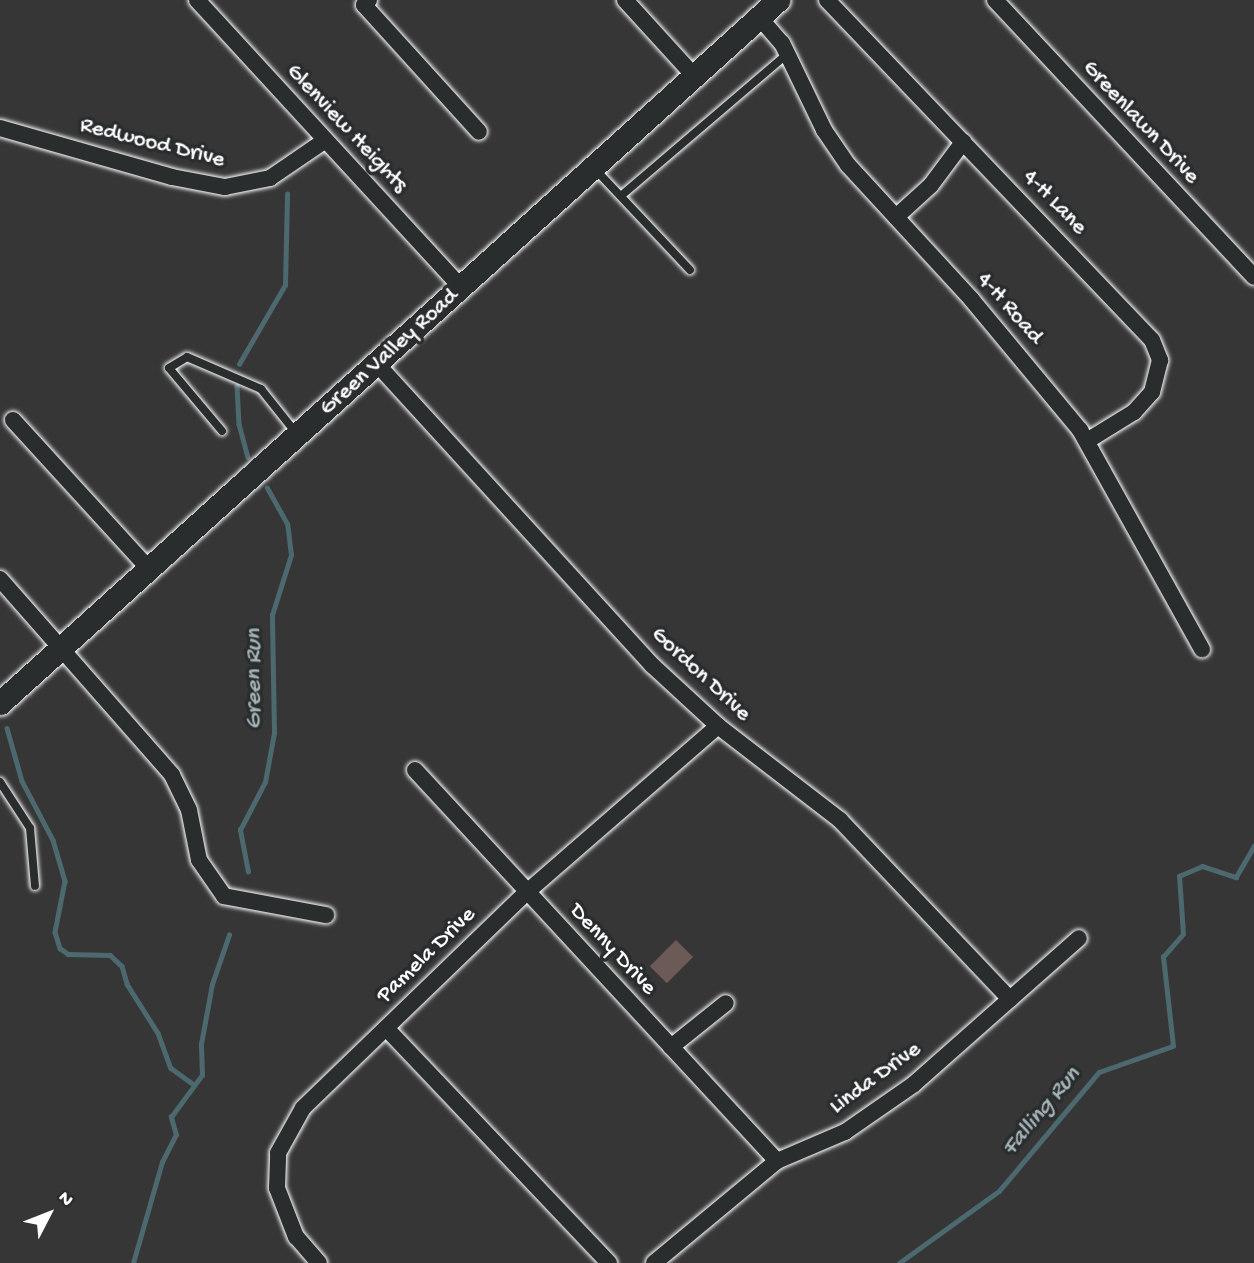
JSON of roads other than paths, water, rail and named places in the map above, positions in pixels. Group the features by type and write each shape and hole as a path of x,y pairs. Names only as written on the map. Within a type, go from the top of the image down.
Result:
{"street":[{"name":"Glenview Heights","path":"197,0 462,288"},
{"path":"369,0 364,5 479,132"},
{"path":"625,0 695,77"},
{"name":"Green Valley Road","path":"0,703 778,0"},
{"name":"4-H Lane","path":"827,0 1136,319 1157,350 1160,370 1152,392 1134,412 1087,441"},
{"name":"Greenlawn Drive","path":"995,0 1254,277"},
{"name":"4-H Road","path":"759,17 788,53 824,130 896,217 1053,394 1087,441 1202,649"},
{"name":"Redwood Drive","path":"0,128 172,177 225,187 270,178 324,141"},
{"path":"896,217 931,185 963,142"},
{"name":"Gordon Drive","path":"377,364 652,665 718,726 840,820 1010,999"},
{"path":"13,420 149,570"},
{"path":"0,579 172,775 189,810 199,860 224,896 326,915"},
{"name":"Pamela Drive","path":"319,1263 296,1237 281,1204 278,1153 293,1121 324,1083 386,1028 527,892 718,726"},
{"name":"Denny Drive","path":"415,770 777,1161"},
{"name":"Linda Drive","path":"654,1263 777,1161 845,1132 882,1109 1079,938"},
{"path":"671,1047 726,1003"},
{"path":"386,1028 609,1263"}],"lane":[{"path":"622,195 788,53"},
{"path":"594,168 690,270"},
{"path":"222,431 169,368 187,357 261,389 298,436"},
{"path":"0,782 30,828 34,886"}],"waterway":[{"name":"Green Run","path":"239,364 285,285 287,194"},
{"name":"Green Run","path":"237,386 239,424 248,457"},
{"name":"Green Run","path":"248,872 240,830 265,782 274,733 272,615 291,555 287,524 267,488"},
{"path":"7,728 22,781 53,840 65,881 55,932 60,948 68,954 110,955 122,966 127,984 158,1033 171,1068 194,1085"},
{"name":"Falling Run","path":"899,1263 999,1191 1099,1072 1173,1046 1163,957 1183,934 1179,876 1202,866 1236,877 1254,846"},
{"name":"Green Run","path":"133,1263 162,1162 176,1135 171,1117 202,1075 201,1044 212,984 229,935"}]}
